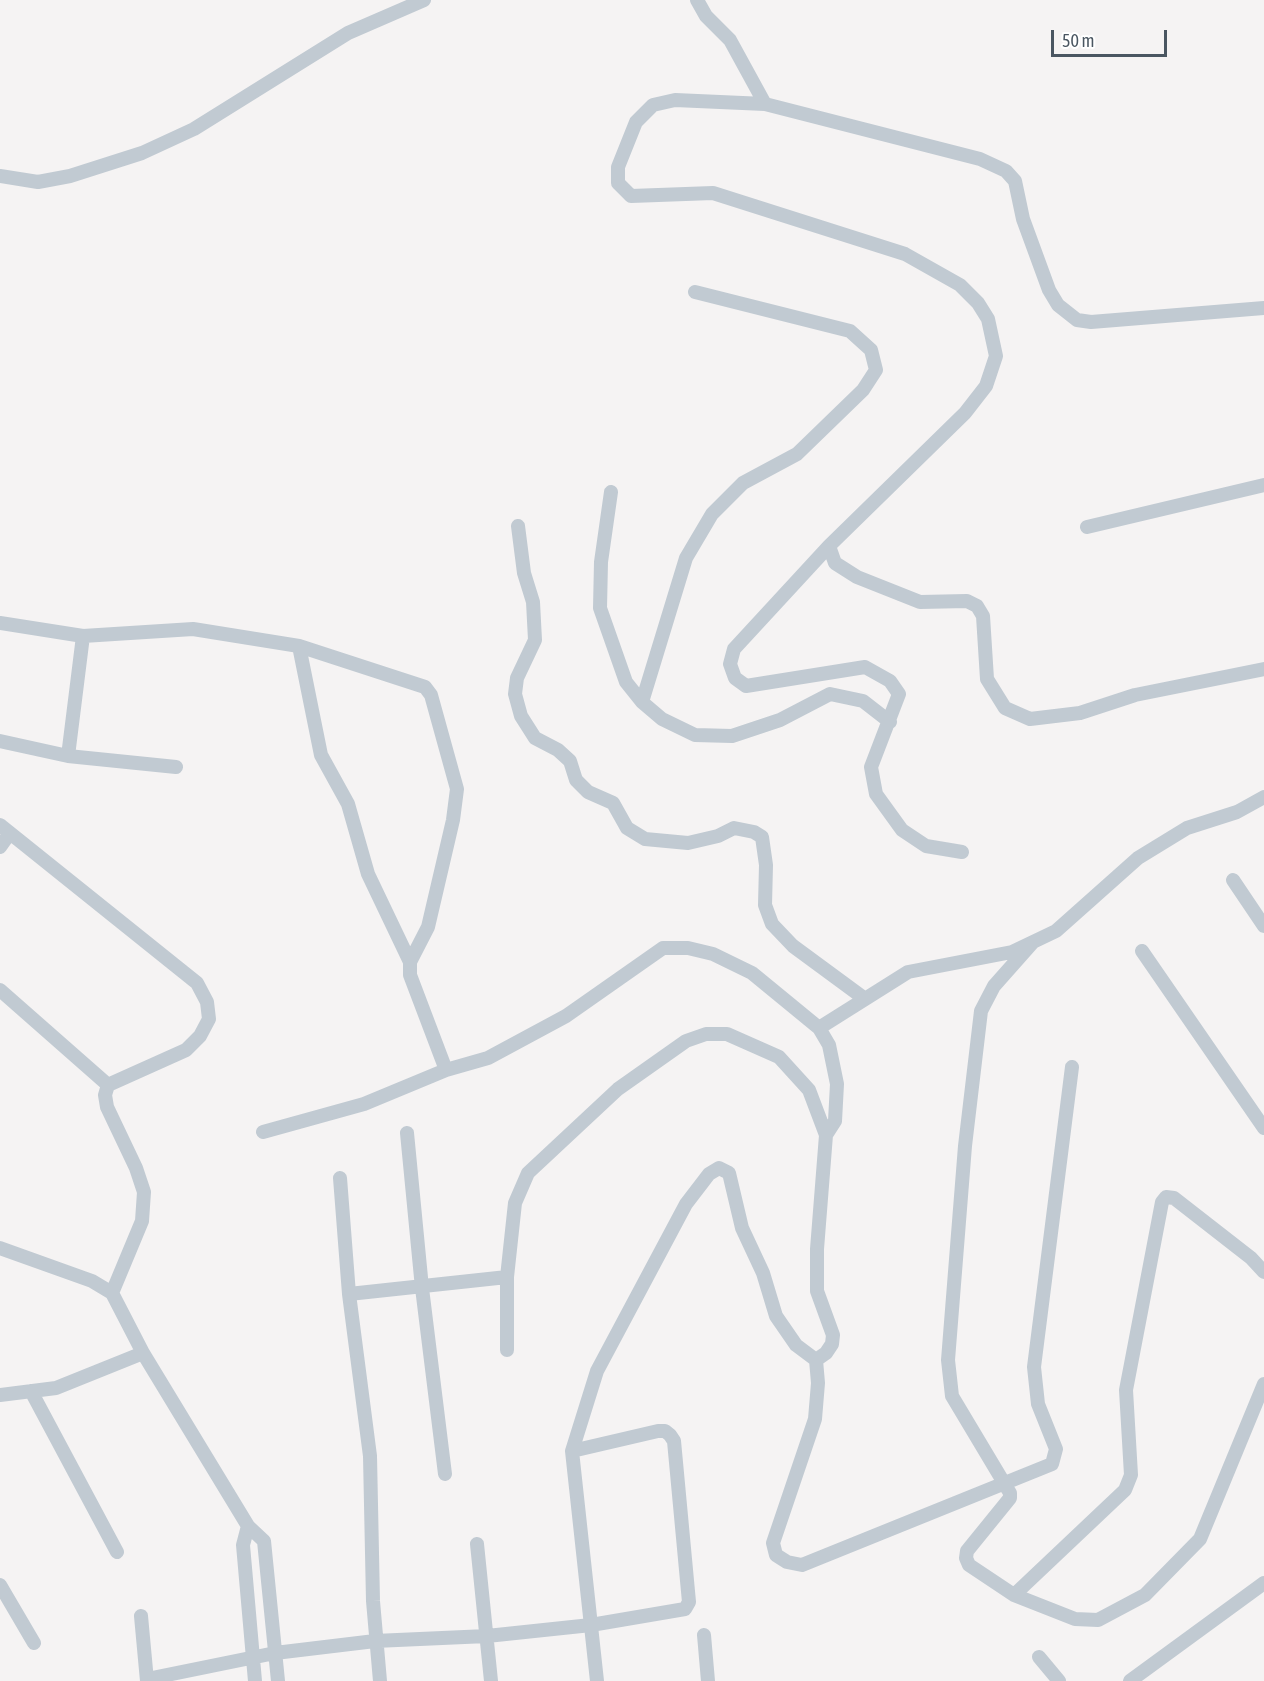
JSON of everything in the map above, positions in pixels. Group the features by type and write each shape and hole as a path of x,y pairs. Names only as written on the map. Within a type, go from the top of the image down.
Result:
{"street":[{"path":"0,176 39,182 70,176 142,153 194,129 399,4 424,0"},
{"path":"697,0 706,16 730,40 765,104"},
{"path":"962,852 926,846 902,830 876,794 871,767 899,694 890,681 865,667 746,686 735,678 730,664 734,649 830,546 965,413 986,386 996,356 988,319 978,303 960,285 905,255 713,193 631,196 618,183 618,167 636,122 653,105 675,100 765,104 980,159 1006,171 1015,181 1023,219 1049,290 1058,305 1077,320 1091,322 1264,308"},
{"path":"642,702 686,558 712,514 743,483 797,454 863,390 876,370 872,350 850,331 695,292"},
{"path":"1088,527 1264,485"},
{"path":"611,492 602,562 600,608 626,682 642,702 662,719 694,735 732,736 780,720 830,694 862,701 890,722"},
{"path":"518,526 524,573 533,602 535,640 517,678 515,694 521,716 535,738 558,750 570,762 576,780 588,792 612,803 627,828 645,839 688,843 718,836 734,828 754,832 762,837 766,865 765,904 772,924 793,946 865,999"},
{"path":"830,546 835,563 857,577 920,602 967,601 977,606 983,616 987,679 1005,708 1030,719 1080,713 1135,695 1264,669"},
{"path":"0,623 83,636 193,629 298,646 425,687 431,695 457,789 453,820 428,927 410,962"},
{"path":"68,756 83,636"},
{"path":"298,646 321,755 348,804 368,874 410,962 410,975 446,1070"},
{"path":"0,741 68,756 176,767"},
{"path":"819,1028 908,972 1012,952 1056,931 1138,858 1187,828 1237,812 1264,797"},
{"path":"0,847 5,829 197,983 207,1002 209,1018 200,1036 186,1050 108,1085 105,1095 107,1107 136,1168 144,1192 142,1221 112,1293"},
{"path":"1233,880 1264,926"},
{"path":"1033,942 994,987 981,1011 965,1146 948,1360 952,1396 1010,1493 1010,1498 975,1538 966,1558 969,1565 1014,1594 1075,1619 1098,1620 1145,1595 1200,1539 1264,1384"},
{"path":"263,1132 364,1104 446,1070 488,1058 566,1016 663,948 688,948 713,954 752,973 819,1028 829,1045 837,1084 835,1121 826,1135"},
{"path":"1142,951 1264,1128"},
{"path":"0,990 108,1085"},
{"path":"507,1350 507,1277 515,1203 528,1173 618,1089 686,1041 706,1034 727,1034 779,1056 809,1090 826,1135 817,1291 833,1335 832,1344 826,1353 816,1360"},
{"path":"597,1681 572,1450 597,1371 686,1204 709,1174 719,1168 729,1173 734,1182 742,1227 763,1273 777,1316 796,1345 816,1360 818,1383 815,1419 773,1543 776,1555 787,1562 802,1565 1004,1485 1047,1467 1055,1460 1056,1454 1038,1404 1034,1366 1072,1067"},
{"path":"407,1133 422,1288 445,1474"},
{"path":"340,1178 349,1294 370,1456 375,1641 380,1681"},
{"path":"1014,1594 1125,1490 1131,1475 1126,1390 1162,1202 1166,1197 1174,1198 1251,1258 1264,1272"},
{"path":"0,1248 92,1281 112,1293 143,1353 248,1526 264,1540 278,1681"},
{"path":"349,1294 422,1288 507,1277"},
{"path":"0,1395 56,1388 143,1353"},
{"path":"31,1391 117,1552"},
{"path":"141,1616 147,1680 275,1653 375,1641 487,1636 682,1612 688,1606 674,1441 665,1431 658,1431 572,1450"},
{"path":"248,1526 243,1545 255,1681"},
{"path":"477,1544 491,1681"},
{"path":"1130,1681 1264,1583"},
{"path":"0,1585 34,1643"},
{"path":"704,1635 708,1681"},
{"path":"1040,1657 1059,1681"}]}
